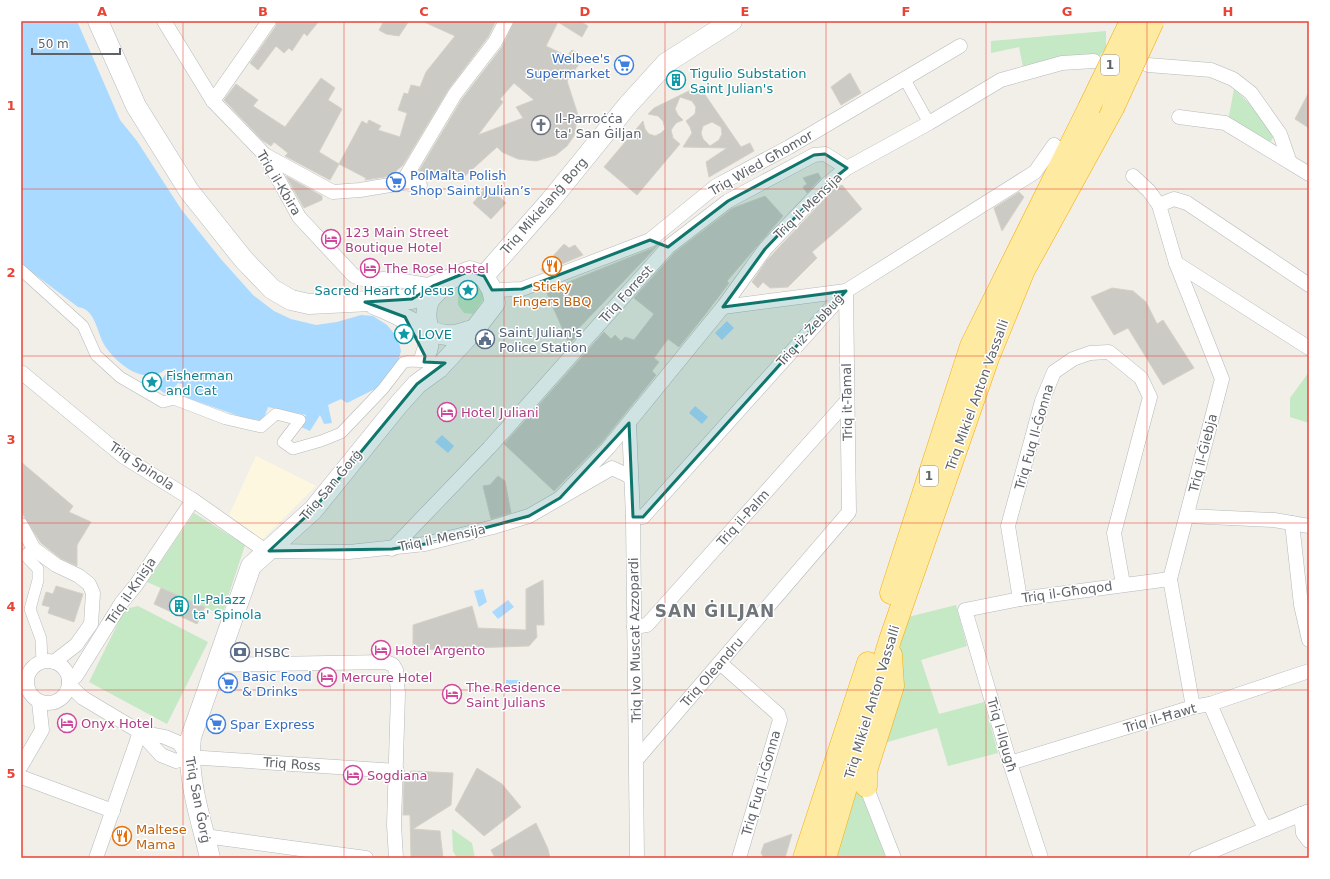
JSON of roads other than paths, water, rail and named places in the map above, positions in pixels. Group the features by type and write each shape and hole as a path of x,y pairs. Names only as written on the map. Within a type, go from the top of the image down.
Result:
{"highway":[{"name":"Triq Mikiel Anton Vassalli","path":"804,858 971,346 1131,21"},
{"name":"Triq Mikiel Anton Vassalli","path":"825,858 890,640 988,358 1024,270 1113,108 1153,21"},
{"path":"866,786 866,771 893,686 890,640"}],"main road":[{"path":"98,21 136,106 189,192 244,260 272,289 291,300 309,304 412,300 440,283 470,271 488,283 495,303 475,329 433,365"},
{"name":"Triq Mikielanġ Borg","path":"488,283 550,201 627,106 666,63 732,21"},
{"path":"433,365 426,316 429,300 440,283"},
{"path":"365,302 388,309 429,330 453,335 475,329"},
{"path":"404,317 433,365"},
{"name":"Triq San Ġorġ","path":"210,858 188,757 191,737 251,566 313,510 433,365"}],"street":[{"name":"Triq il-Kbira","path":"164,21 213,101 265,155 300,217 354,276 369,281 383,279 440,283"},
{"path":"213,101 269,21"},
{"path":"402,183 455,94 495,42 506,21"},
{"name":"Triq Wied Għomor","path":"488,283 522,289 650,240 716,186 789,147 960,46"},
{"name":"Triq il-Mensija","path":"560,498 600,457 629,423 724,307 765,249 827,184 847,168 929,123 1001,80 1062,63 1094,61"},
{"path":"1148,65 1211,70 1233,79 1251,93 1280,134 1289,160"},
{"path":"904,78 929,123"},
{"path":"1179,117 1225,123 1289,160 1309,174"},
{"name":"Triq iż-Żebbuġ","path":"633,517 643,517 846,291 1035,172 1054,145"},
{"name":"Triq Forrest","path":"392,549 489,448 668,247 728,201 814,155 826,154 847,168"},
{"path":"265,155 333,192 360,190 402,183 420,185"},
{"path":"1133,176 1149,191 1159,205 1174,199 1187,203 1309,284"},
{"name":"Triq il-Ǵiebja","path":"1159,205 1176,263 1222,380 1170,579 1193,707"},
{"path":"650,240 668,247"},
{"path":"1176,263 1309,348"},
{"path":"21,270 83,326 96,355 120,377 163,402 174,399 226,419 261,427 276,414 300,420 283,442 293,449 342,433 383,389 403,363 409,361 433,365"},
{"path":"724,307 846,291"},
{"name":"Triq it-Tamal","path":"846,291 849,512"},
{"name":"Triq Fuq Il-Ǵonna","path":"1020,599 1008,526 1042,401 1054,372 1073,359 1090,353 1108,352 1141,378 1150,397 1114,534 1124,584"},
{"name":"Triq Spinola","path":"21,372 124,457 193,500 260,547 269,551"},
{"name":"Triq il-Palm","path":"634,627 647,626 847,401"},
{"name":"Triq Ivo Muscat Azzopardi","path":"629,423 633,517 637,858"},
{"path":"600,457 612,468 631,477"},
{"name":"Triq il-Mensija","path":"269,551 349,552 392,549 424,544 493,527 529,516 612,468"},
{"name":"Triq il-Knisja","path":"69,683 76,676 122,602 136,585 193,500"},
{"name":"Triq Oleandru","path":"637,758 849,512"},
{"path":"1187,516 1292,523 1309,526"},
{"path":"1292,523 1301,605 1309,640"},
{"path":"21,525 34,549 56,565 79,576 89,584 93,593 91,624 76,645 48,662 37,664 30,672 27,682 31,696 39,702 51,704 62,699 83,698"},
{"path":"34,549 25,555 38,569 38,580 30,608 48,662"},
{"name":"Triq il-Għoqod","path":"965,610 1020,599 1170,579"},
{"name":"Triq l-Ilqugħ","path":"965,610 1010,763 1040,858"},
{"path":"48,662 63,667 69,683 83,698 140,732 165,737 179,743 188,757"},
{"path":"216,665 386,662 393,665 396,670 398,693 394,825 396,858"},
{"name":"Triq Fuq il-Ġonna","path":"720,663 778,714 780,720 740,858"},
{"name":"Triq il-Ħawt","path":"1010,763 1193,707 1210,704 1309,671"},
{"path":"62,699 68,690 69,683"},
{"path":"21,766 42,730 39,702"},
{"path":"1210,704 1259,817 1266,829"},
{"path":"96,858 140,732"},
{"name":"Triq Ross","path":"188,757 396,772"},
{"path":"21,777 113,811"},
{"path":"866,786 894,858"},
{"path":"1196,858 1305,813 1303,833 1309,841"},
{"path":"205,836 366,858"}],"water":[{"path":"21,21 77,21 120,120 137,141 181,209 220,258 253,295 274,311 291,319 316,325 337,322 361,315 373,316 387,325 398,338 401,351 397,365 377,388 347,403 341,399 328,405 332,423 324,424 320,415 310,431 299,426 306,415 268,407 263,421 242,417 184,396 182,384 178,383 169,396 157,388 168,370 166,369 158,374 149,376 132,371 124,366 105,346 89,312 78,307 21,264"},
{"path":"727,321 734,328 722,340 715,333"},
{"path":"695,406 708,417 702,424 689,413"},
{"path":"442,435 454,446 448,453 435,442"},
{"path":"483,589 487,602 479,607 474,591"},
{"path":"508,600 514,607 498,619 492,612"},
{"path":"506,680 521,680 521,690 506,690"}],"place":[{"name":"Welbee's Supermarket","path":"624,65"},
{"name":"Tigulio Substation Saint Julian's","path":"676,80"},
{"name":"Il-Parroċċa ta' San Ġiljan","path":"541,125"},
{"name":"PolMalta Polish Shop Saint Julian’s","path":"396,182"},
{"name":"123 Main Street Boutique Hotel","path":"331,239"},
{"name":"Sticky Fingers BBQ","path":"552,266"},
{"name":"The Rose Hostel","path":"370,268"},
{"name":"Sacred Heart of Jesus","path":"468,290"},
{"name":"LOVE","path":"404,334"},
{"name":"Saint Julian's Police Station","path":"485,339"},
{"name":"Fisherman and Cat","path":"152,382"},
{"name":"Hotel Juliani","path":"447,412"},
{"name":"Il-Palazz ta' Spinola","path":"179,606"},
{"name":"Hotel Argento","path":"381,650"},
{"name":"HSBC","path":"240,652"},
{"name":"Mercure Hotel","path":"327,677"},
{"name":"Basic Food & Drinks","path":"228,683"},
{"name":"The Residence Saint Julians","path":"452,694"},
{"name":"Onyx Hotel","path":"67,723"},
{"name":"Spar Express","path":"216,724"},
{"name":"Sogdiana","path":"353,775"},
{"name":"Maltese Mama","path":"122,836"}],"district":[{"name":"SAN ĠILJAN","path":"715,611"}]}
